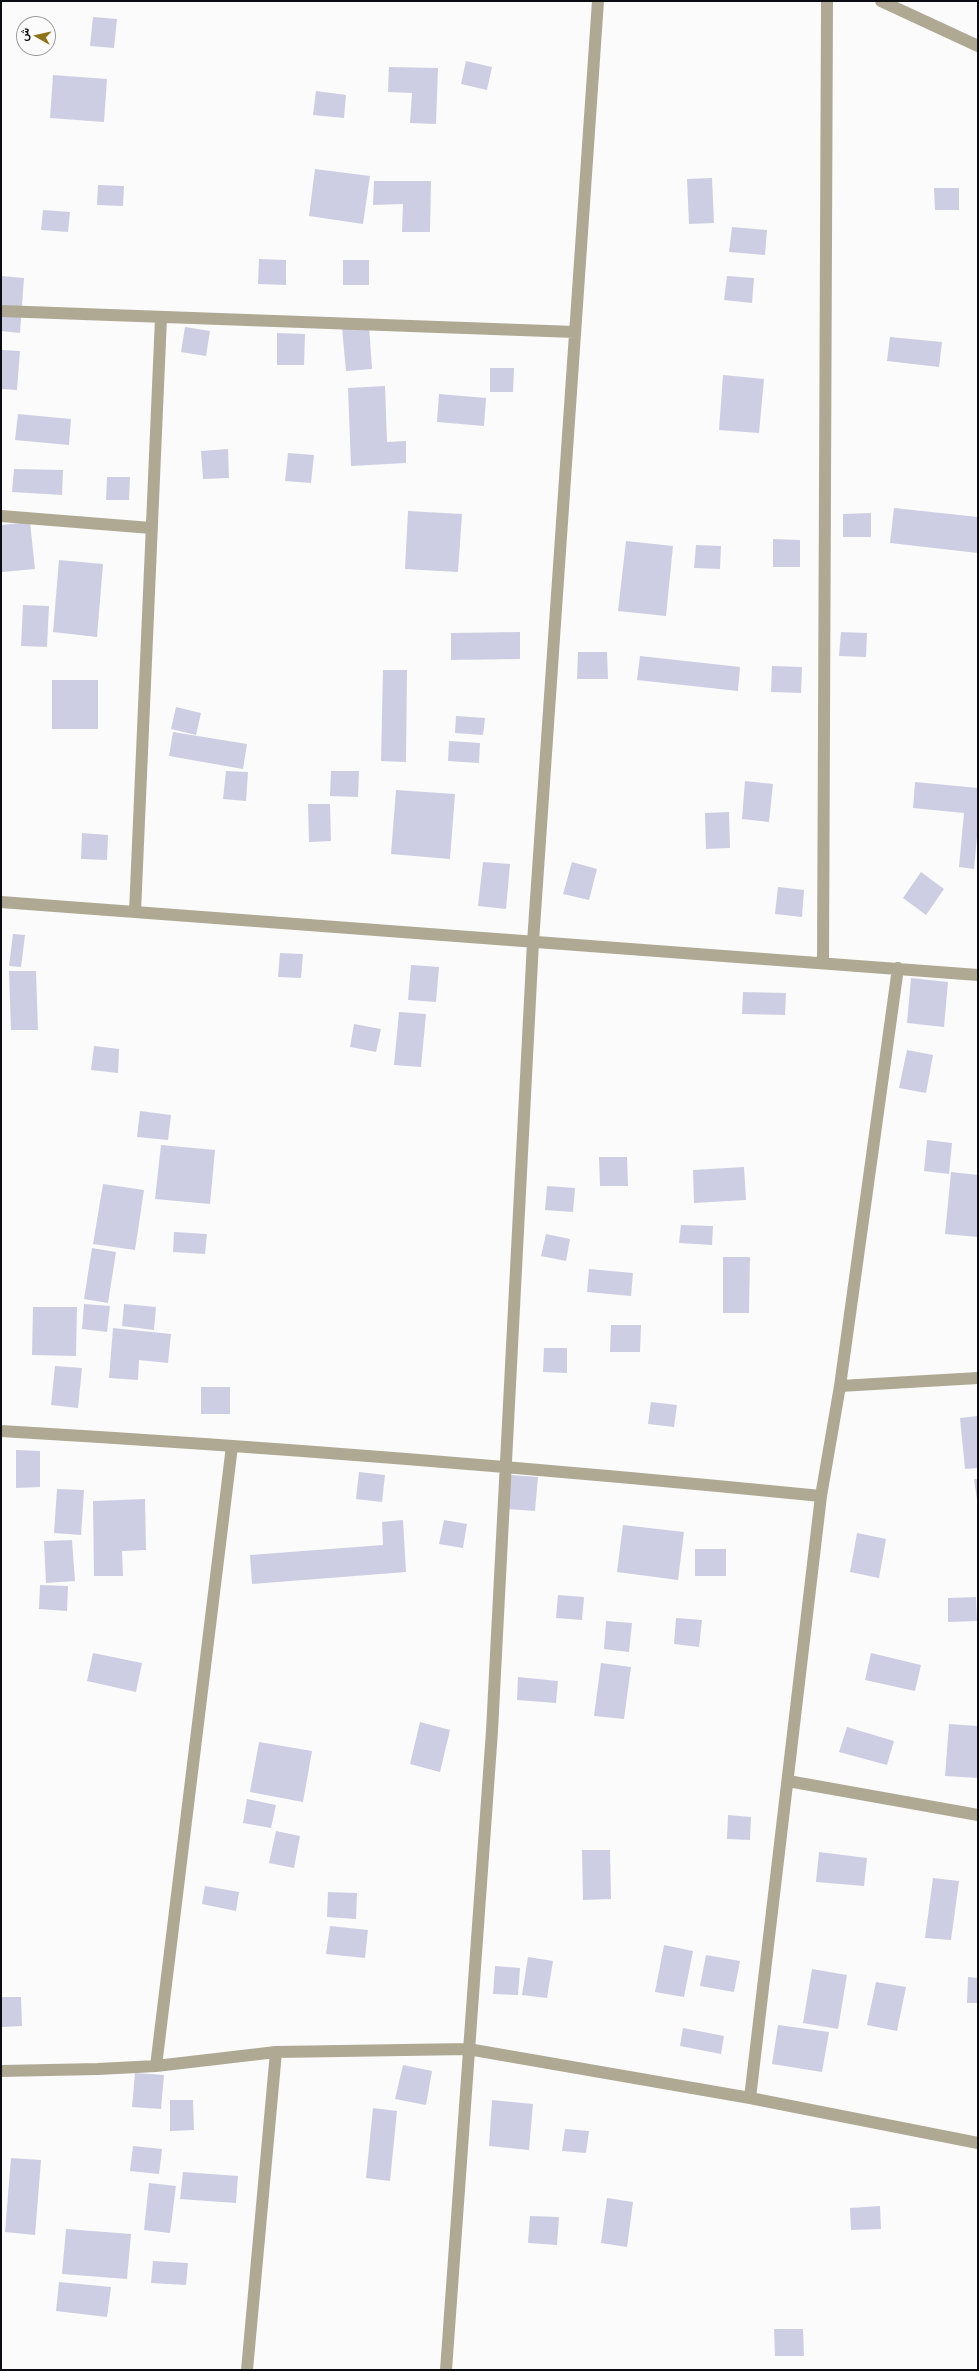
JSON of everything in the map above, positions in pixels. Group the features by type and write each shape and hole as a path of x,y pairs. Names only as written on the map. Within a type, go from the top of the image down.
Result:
{"street":[{"path":"446,2370 492,1731 533,942 598,1"},
{"path":"823,963 827,1"},
{"path":"881,1 978,46"},
{"path":"1,311 575,332"},
{"path":"135,912 161,318"},
{"path":"1,516 151,528"},
{"path":"1,902 978,975"},
{"path":"750,2098 821,1496 840,1386 898,968"},
{"path":"840,1386 978,1378"},
{"path":"1,1431 232,1446 505,1467 821,1496"},
{"path":"156,2066 232,1446"},
{"path":"788,1781 978,1815"},
{"path":"1,2070 98,2069 156,2066 276,2052 468,2049 750,2098 978,2143"},
{"path":"247,2370 276,2052"}],"building":[{"path":"93,17 117,19 114,48 90,46"},
{"path":"466,61 492,67 487,90 461,84"},
{"path":"389,67 438,68 436,124 410,123 412,93 388,92"},
{"path":"53,75 107,79 104,122 50,118"},
{"path":"316,91 346,95 344,118 313,115"},
{"path":"315,169 370,176 363,224 309,216"},
{"path":"712,178 714,223 689,224 687,179"},
{"path":"374,181 431,181 430,232 402,232 403,204 373,205"},
{"path":"98,185 124,186 123,206 97,205"},
{"path":"934,188 959,188 959,210 935,210"},
{"path":"43,210 70,212 68,232 41,230"},
{"path":"732,227 767,230 765,255 729,252"},
{"path":"259,259 286,260 286,285 258,284"},
{"path":"343,260 369,260 369,285 343,285"},
{"path":"1,276 24,278 20,333 1,331"},
{"path":"727,276 754,278 752,303 724,300"},
{"path":"369,325 372,369 346,371 342,328"},
{"path":"185,327 210,331 206,356 181,352"},
{"path":"277,333 305,334 304,365 277,365"},
{"path":"890,337 942,342 939,367 887,361"},
{"path":"2,350 20,351 17,390 1,389"},
{"path":"490,368 514,368 513,392 490,392"},
{"path":"723,375 764,379 759,433 719,430"},
{"path":"385,386 387,442 406,441 406,463 351,466 348,388"},
{"path":"439,394 486,398 484,426 437,422"},
{"path":"18,414 71,419 69,445 15,440"},
{"path":"228,449 229,478 203,479 201,451"},
{"path":"288,453 314,455 311,483 285,481"},
{"path":"14,469 63,470 62,495 12,492"},
{"path":"107,477 130,477 129,500 106,500"},
{"path":"894,508 978,517 978,553 890,543"},
{"path":"408,511 462,514 458,572 405,569"},
{"path":"871,513 871,537 843,537 843,514"},
{"path":"30,522 35,569 2,572 1,525"},
{"path":"773,539 800,540 800,567 773,567"},
{"path":"626,541 673,546 666,616 618,611"},
{"path":"696,545 721,546 720,569 694,568"},
{"path":"59,560 103,564 97,637 53,632"},
{"path":"23,605 49,606 47,647 21,646"},
{"path":"520,632 520,659 451,660 451,633"},
{"path":"841,632 867,633 866,657 839,656"},
{"path":"578,652 607,652 608,679 577,679"},
{"path":"640,656 740,667 738,691 637,680"},
{"path":"772,666 802,667 801,693 771,692"},
{"path":"383,670 407,670 406,762 381,761"},
{"path":"52,680 98,680 98,729 52,729"},
{"path":"176,707 201,713 196,735 171,729"},
{"path":"456,716 485,718 483,735 455,733"},
{"path":"173,732 247,744 243,769 169,756"},
{"path":"449,741 480,743 479,763 448,761"},
{"path":"226,771 248,772 246,801 223,799"},
{"path":"331,771 359,771 358,797 330,796"},
{"path":"745,781 773,784 769,822 742,819"},
{"path":"915,782 978,788 978,826 974,869 959,867 964,813 913,808"},
{"path":"396,790 455,794 450,859 391,854"},
{"path":"308,804 330,804 331,841 309,842"},
{"path":"729,812 730,848 706,849 705,813"},
{"path":"82,833 108,835 107,860 81,859"},
{"path":"483,862 510,864 506,909 478,906"},
{"path":"572,862 597,869 589,900 563,894"},
{"path":"921,872 944,889 926,915 903,898"},
{"path":"778,887 804,890 802,917 775,914"},
{"path":"13,934 25,935 21,967 9,966"},
{"path":"280,953 303,954 301,978 278,977"},
{"path":"411,965 439,967 436,1002 408,1000"},
{"path":"9,971 36,971 38,1030 11,1030"},
{"path":"911,978 948,982 944,1027 907,1023"},
{"path":"743,992 786,993 785,1015 742,1014"},
{"path":"399,1012 426,1014 421,1067 394,1065"},
{"path":"354,1024 381,1029 376,1052 350,1047"},
{"path":"94,1046 119,1049 118,1073 91,1070"},
{"path":"907,1050 933,1055 926,1093 899,1088"},
{"path":"140,1111 171,1115 168,1140 137,1137"},
{"path":"927,1140 952,1143 949,1174 924,1171"},
{"path":"161,1145 215,1150 210,1204 155,1199"},
{"path":"599,1157 627,1157 628,1186 600,1186"},
{"path":"744,1167 746,1200 694,1203 693,1170"},
{"path":"951,1172 978,1175 978,1237 945,1234"},
{"path":"103,1184 144,1190 135,1250 93,1244"},
{"path":"547,1186 575,1188 573,1212 545,1210"},
{"path":"681,1225 713,1226 712,1245 679,1243"},
{"path":"174,1232 207,1234 205,1254 173,1252"},
{"path":"546,1234 570,1239 566,1261 541,1256"},
{"path":"92,1248 116,1252 108,1303 84,1299"},
{"path":"723,1257 750,1257 749,1313 723,1313"},
{"path":"589,1269 633,1273 631,1296 587,1292"},
{"path":"84,1304 110,1306 107,1332 82,1329"},
{"path":"124,1304 156,1307 154,1330 122,1326"},
{"path":"33,1307 77,1307 76,1356 32,1355"},
{"path":"611,1325 641,1325 640,1352 610,1352"},
{"path":"113,1328 171,1334 168,1363 139,1360 138,1380 109,1378"},
{"path":"544,1348 567,1348 567,1373 543,1372"},
{"path":"55,1366 82,1368 78,1408 51,1405"},
{"path":"201,1387 230,1387 230,1414 201,1414"},
{"path":"651,1402 677,1405 674,1427 648,1424"},
{"path":"978,1416 978,1468 965,1469 960,1418"},
{"path":"16,1450 40,1451 40,1487 16,1488"},
{"path":"359,1472 385,1475 382,1502 356,1499"},
{"path":"511,1475 538,1477 535,1511 508,1509"},
{"path":"974,1479 978,1479 978,1500 977,1500"},
{"path":"57,1489 84,1490 81,1535 54,1533"},
{"path":"145,1499 146,1550 122,1551 123,1576 94,1576 93,1501"},
{"path":"403,1520 406,1572 252,1584 250,1555 383,1545 382,1522"},
{"path":"444,1520 467,1524 463,1548 439,1544"},
{"path":"623,1525 684,1532 678,1580 617,1572"},
{"path":"857,1533 886,1539 879,1578 850,1572"},
{"path":"72,1540 75,1581 46,1583 44,1541"},
{"path":"695,1549 726,1549 726,1576 695,1576"},
{"path":"40,1585 68,1586 67,1611 39,1609"},
{"path":"558,1595 584,1597 582,1620 556,1618"},
{"path":"976,1597 977,1621 948,1622 948,1598"},
{"path":"676,1618 702,1620 699,1647 674,1644"},
{"path":"606,1621 632,1623 629,1652 604,1649"},
{"path":"93,1653 142,1663 136,1692 87,1681"},
{"path":"871,1653 921,1665 915,1691 865,1680"},
{"path":"601,1663 631,1667 624,1719 594,1716"},
{"path":"518,1677 558,1681 556,1703 517,1700"},
{"path":"420,1722 450,1730 440,1772 410,1764"},
{"path":"949,1724 978,1726 978,1778 945,1776"},
{"path":"847,1727 894,1741 887,1765 839,1752"},
{"path":"259,1742 312,1751 303,1802 250,1792"},
{"path":"247,1799 276,1805 271,1828 243,1823"},
{"path":"728,1815 751,1817 750,1840 727,1839"},
{"path":"276,1831 300,1836 294,1868 269,1863"},
{"path":"582,1850 610,1850 611,1899 583,1900"},
{"path":"819,1852 867,1858 864,1886 816,1882"},
{"path":"933,1878 959,1881 951,1940 925,1938"},
{"path":"205,1886 239,1892 236,1911 202,1904"},
{"path":"328,1892 357,1893 356,1919 327,1917"},
{"path":"330,1926 368,1930 365,1958 326,1954"},
{"path":"664,1945 693,1951 684,1997 655,1992"},
{"path":"706,1955 740,1961 734,1992 700,1986"},
{"path":"528,1957 553,1961 547,1998 522,1995"},
{"path":"495,1966 520,1968 518,1995 493,1994"},
{"path":"812,1969 847,1975 838,2029 803,2023"},
{"path":"968,1977 978,1978 978,2003 967,2003"},
{"path":"876,1982 906,1987 897,2031 867,2025"},
{"path":"1,1997 21,1997 22,2026 1,2027"},
{"path":"778,2025 829,2032 822,2072 772,2064"},
{"path":"683,2028 724,2036 721,2054 680,2046"},
{"path":"403,2065 432,2071 426,2105 395,2099"},
{"path":"135,2073 164,2075 161,2109 132,2107"},
{"path":"170,2100 193,2100 194,2130 170,2131"},
{"path":"492,2100 533,2104 529,2150 489,2146"},
{"path":"373,2108 397,2111 390,2181 366,2178"},
{"path":"565,2129 589,2131 586,2153 562,2151"},
{"path":"133,2146 162,2149 159,2174 130,2171"},
{"path":"11,2158 41,2160 35,2235 5,2232"},
{"path":"183,2172 238,2176 236,2203 180,2199"},
{"path":"149,2183 176,2186 170,2233 144,2230"},
{"path":"607,2198 633,2202 627,2247 601,2243"},
{"path":"880,2206 881,2229 851,2230 850,2208"},
{"path":"530,2216 559,2217 557,2245 528,2243"},
{"path":"66,2229 131,2234 127,2279 62,2274"},
{"path":"153,2261 188,2263 186,2285 151,2283"},
{"path":"59,2282 111,2287 107,2317 56,2311"},
{"path":"774,2329 803,2329 804,2356 775,2356"}]}
